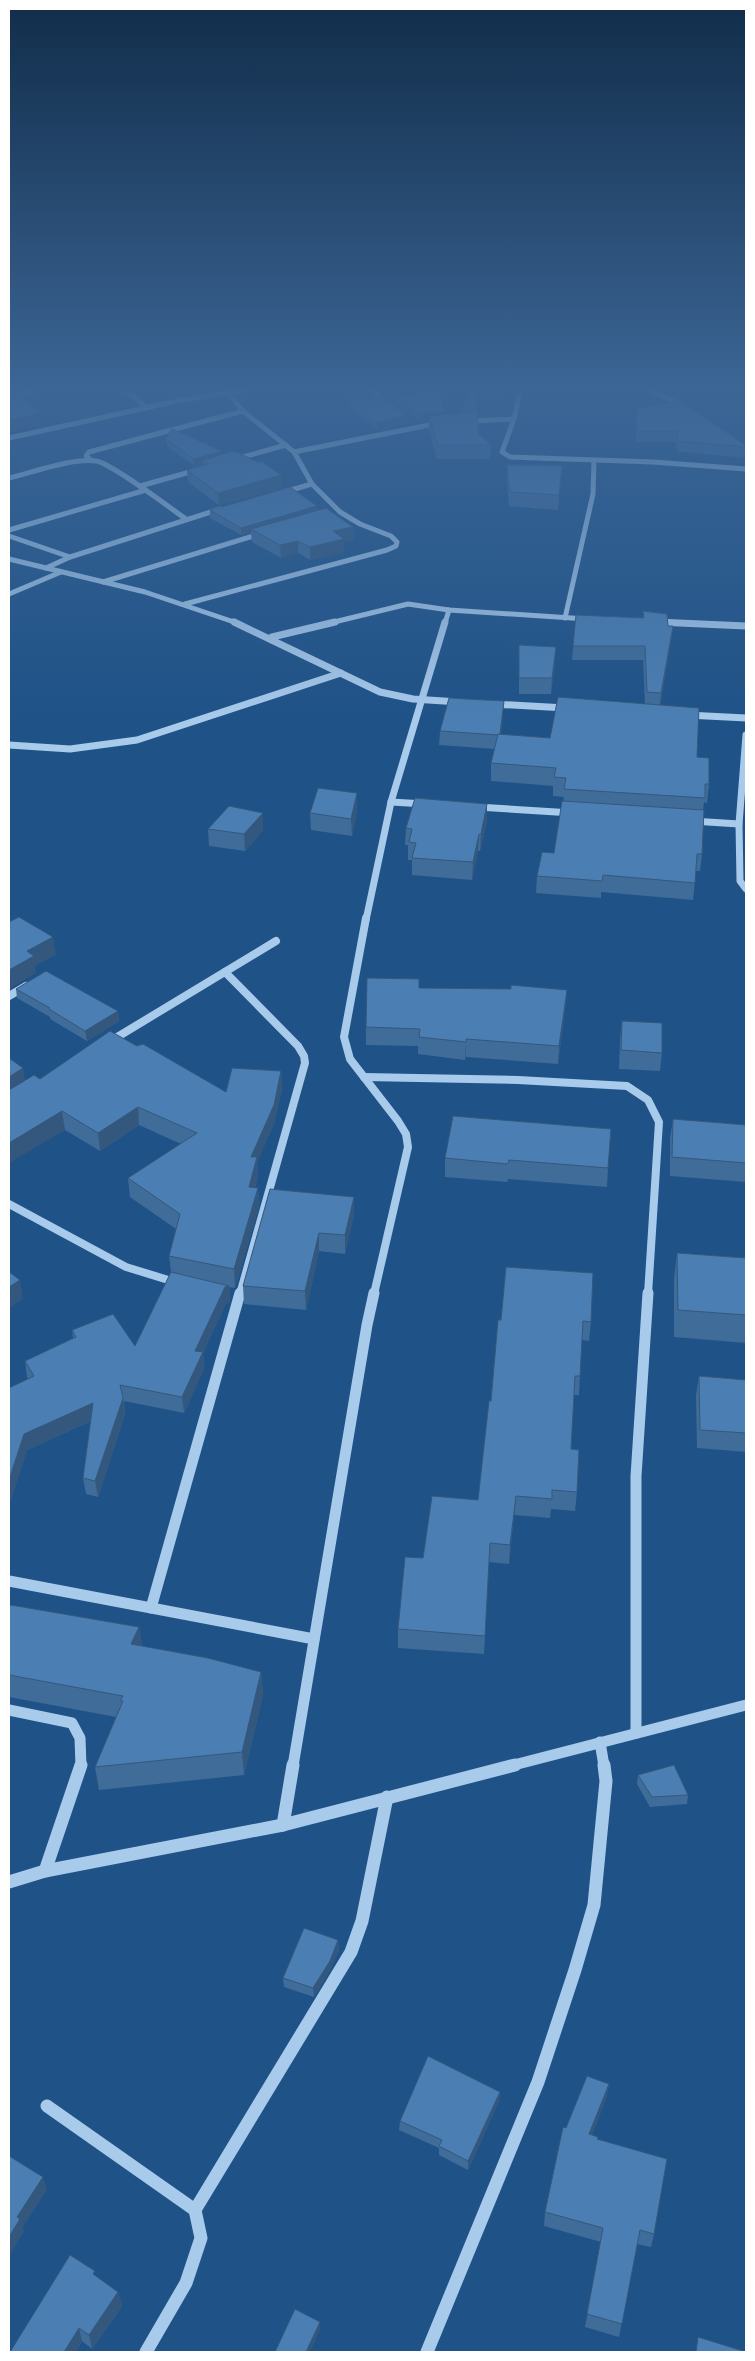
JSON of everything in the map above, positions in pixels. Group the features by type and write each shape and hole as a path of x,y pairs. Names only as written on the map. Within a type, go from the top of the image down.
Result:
{"street":[{"path":"9,530 121,497"},
{"path":"156,497 186,519"},
{"path":"185,604 396,546 397,542 390,536 360,524 340,512 325,497"},
{"path":"565,618 592,497"},
{"path":"46,568 70,558 226,507"},
{"path":"331,514 340,512"},
{"path":"102,582 269,532"},
{"path":"9,536 70,558"},
{"path":"9,559 185,604 272,637 370,688 394,696 422,700 471,702"},
{"path":"9,594 61,572"},
{"path":"272,637 397,605 419,605 449,610 594,620"},
{"path":"283,1825 367,1326 408,1147 406,1134 350,1059 344,1037 354,976 391,802 449,610"},
{"path":"651,622 746,626"},
{"path":"9,745 70,749 137,740 341,673"},
{"path":"481,703 570,708"},
{"path":"678,714 746,718"},
{"path":"746,735 739,824 740,881 746,889"},
{"path":"391,802 431,804"},
{"path":"471,807 580,814"},
{"path":"680,820 739,824"},
{"path":"100,1047 276,941"},
{"path":"151,1608 234,1295 305,1064 304,1056 298,1046 225,972"},
{"path":"9,996 32,982"},
{"path":"364,1077 518,1080 627,1086 648,1100 659,1122 636,1476 636,1732"},
{"path":"9,1204 126,1268 192,1286"},
{"path":"9,1581 314,1639"},
{"path":"9,1882 45,1871 283,1825 746,1705"},
{"path":"9,1710 72,1723 80,1738 82,1763 45,1871"},
{"path":"427,2352 538,2082 594,1905 606,1782 600,1742"},
{"path":"195,2210 351,1952 362,1921 388,1797"},
{"path":"47,2106 195,2210 201,2238 186,2283 146,2352"}],"building":[{"path":"256,497 304,497 317,506 241,528 210,510"},
{"path":"326,508 353,527 333,531 344,539 310,547 298,541 280,545 251,529"},
{"path":"643,611 667,614 668,626 673,626 661,693 647,692 645,646 573,646 576,615 644,618"},
{"path":"519,645 556,647 552,678 519,678"},
{"path":"558,697 699,708 697,757 709,758 709,784 705,784 705,798 564,789 566,778 554,777 556,768 491,763 498,734 550,738"},
{"path":"449,698 504,701 500,734 440,731"},
{"path":"318,788 357,793 351,819 310,813"},
{"path":"415,798 487,804 473,862 412,858 416,843 409,842 412,829 406,828"},
{"path":"562,801 704,810 702,854 697,854 695,883 603,875 602,881 537,876 542,852 554,853"},
{"path":"229,806 263,813 244,834 208,829"},
{"path":"19,917 53,937 27,951 34,956 9,970 9,922"},
{"path":"46,971 118,1011 85,1031 16,989"},
{"path":"367,978 419,979 419,988 511,989 511,985 567,990 559,1046 466,1039 466,1042 419,1037 420,1029 366,1027"},
{"path":"622,1021 662,1023 662,1053 621,1050"},
{"path":"110,1031 137,1046 143,1044 226,1092 232,1068 281,1071 274,1105 251,1157 257,1157 249,1187 258,1188 234,1269 169,1256 180,1214 128,1178 197,1133 138,1107 98,1133 62,1111 9,1143 9,1090 34,1075 40,1079"},
{"path":"9,1058 23,1068 9,1077"},
{"path":"453,1116 611,1129 608,1168 509,1160 508,1164 445,1158"},
{"path":"673,1119 746,1125 746,1163 672,1157"},
{"path":"270,1189 354,1197 345,1235 319,1233 305,1291 243,1286"},
{"path":"677,1253 746,1258 746,1315 678,1310"},
{"path":"506,1267 593,1273 591,1322 583,1321 580,1376 575,1376 571,1449 579,1450 577,1492 552,1490 552,1499 516,1496 510,1545 490,1543 485,1636 398,1629 405,1557 423,1558 432,1496 478,1500 489,1401 491,1401 498,1320 501,1320"},
{"path":"9,1272 20,1280 9,1287"},
{"path":"171,1272 229,1286 225,1287 195,1351 203,1352 182,1397 120,1385 123,1398 95,1481 83,1478 93,1403 24,1434 9,1480 9,1388 34,1376 25,1361 76,1337 72,1330 113,1314 135,1346"},
{"path":"699,1376 746,1380 746,1433 700,1430"},
{"path":"9,1605 139,1627 131,1644 208,1658 261,1672 242,1752 95,1767 123,1701 120,1701 123,1696 9,1675"},
{"path":"674,1765 688,1795 652,1797 638,1775"},
{"path":"304,1928 338,1940 330,1961 313,1988 283,1978"},
{"path":"428,2056 500,2092 468,2161 439,2146 442,2140 400,2121"},
{"path":"587,2076 609,2084 589,2134 598,2137 597,2139 667,2159 654,2234 640,2230 622,2324 587,2314 603,2228 545,2212 563,2127 566,2128"},
{"path":"9,2156 43,2177 17,2217 20,2219 9,2237"},
{"path":"70,2255 95,2271 93,2274 118,2292 89,2335 79,2328 64,2352 10,2352"},
{"path":"295,2309 320,2322 306,2352 275,2352"},
{"path":"698,2337 743,2351 743,2352 696,2352"}]}
